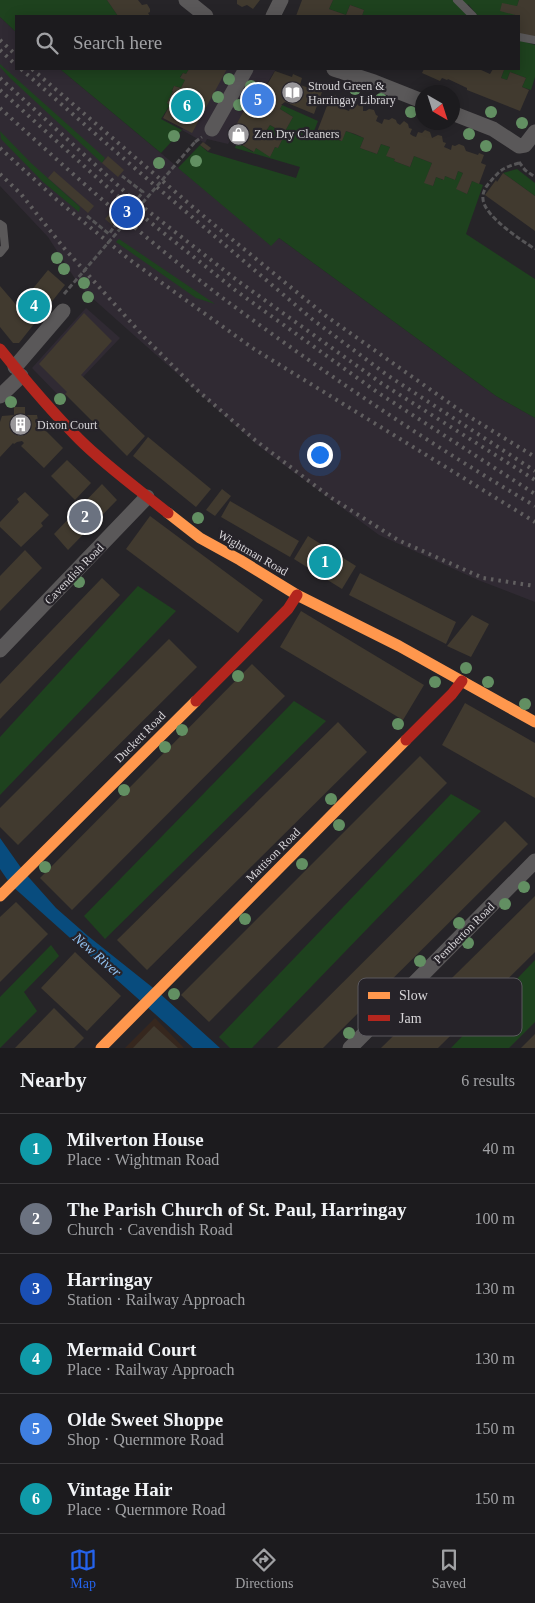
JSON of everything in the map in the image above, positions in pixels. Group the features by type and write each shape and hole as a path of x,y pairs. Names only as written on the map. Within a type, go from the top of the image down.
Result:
{"street":[{"path":"186,0 205,15"},
{"path":"274,15 281,0"},
{"path":"212,129 245,70"},
{"path":"337,70 415,98"},
{"path":"460,116 493,129 528,139"},
{"path":"0,396 63,311"},
{"name":"Wightman Road","path":"0,349 57,418 80,440 117,473 200,538 297,595 462,681 535,722"},
{"name":"Cavendish Road","path":"0,650 147,497"},
{"name":"Duckett Road","path":"1,895 288,609 297,595"},
{"name":"Mattison Road","path":"101,1048 452,694 462,681"},
{"name":"Pemberton Road","path":"419,978 535,861"},
{"name":"Pemberton Road","path":"350,1048 362,1036"}],"lane":[{"path":"457,0 472,15"},
{"path":"520,37 535,40"},
{"path":"0,224 2,226 5,247 0,253"}],"path":[{"path":"519,163 528,139"},
{"path":"64,294 195,142"},
{"path":"519,163 535,177"},
{"path":"519,163 501,169 486,186 482,199 487,211 535,249"},
{"path":"87,216 108,234 143,192 122,176"},
{"path":"121,218 126,222"}],"shaded area":[{"path":"0,17 15,31 15,70 61,70 271,245 279,238 496,396 535,418 535,602 478,580 379,535 257,445 81,288 48,237 0,186"},
{"path":"215,70 275,70 228,144 207,139 205,143 182,130"},
{"path":"86,308 120,338 62,399 32,368"},
{"path":"155,1018 184,1048 125,1048"}],"green space":[{"path":"0,0 107,0 117,15 15,15 15,31 0,17"},
{"path":"333,0 519,0 514,15 477,15 468,4 465,11 467,15 362,15 364,10 350,5 346,15 329,9"},
{"path":"520,40 535,45 535,77 531,90 522,87 526,78 510,72 507,80 501,78 504,70 520,70"},
{"path":"0,64 105,158 102,163 10,78 0,67"},
{"path":"61,70 188,70 186,74 183,73 180,77 185,80 181,88 174,86 167,103 170,105 161,119 182,130 161,153"},
{"path":"282,105 318,121 314,131 341,141 346,131 364,138 360,148 377,154 381,144 390,147 387,156 410,167 414,156 432,163 425,182 433,186 436,177 443,180 445,176 455,180 458,171 463,173 457,189 467,194 472,181 483,185 466,234 535,279 535,418 496,396 279,238 271,246 178,168 200,145 208,152 296,178 300,167 235,148 237,142 253,152 256,148 270,156 275,147 278,148 282,140 266,131 270,125 284,133 293,117 280,109"},
{"path":"0,131 31,163 80,207 79,212 43,182 1,139"},
{"path":"517,169 535,183 535,196 503,173"},
{"path":"119,239 215,304 196,298 116,242"},
{"path":"138,586 176,611 0,795 0,737"},
{"path":"294,701 326,721 105,939 84,916"},
{"path":"451,794 481,811 252,1048 230,1048 219,1037"},
{"path":"51,945 59,956 24,992 37,1011 0,1048 0,997"},
{"path":"535,960 535,1022 522,1035 522,978 518,978"},
{"path":"462,1036 521,1036 509,1048 451,1048"}],"water":[{"name":"New River","path":"0,838 24,872 56,908 157,991 220,1048 193,1048 11,885 0,869"}],"building":[{"path":"107,0 138,0 142,5 147,4 150,9 148,13 149,15 117,15"},
{"path":"237,0 260,0 253,9 247,5 242,7 237,4"},
{"path":"302,0 333,0 329,9 346,15 296,15"},
{"path":"519,0 535,0 535,37 520,34 520,15 500,11 502,3 517,6"},
{"path":"350,5 364,10 362,15 346,15"},
{"path":"188,70 226,70 192,133 163,118 170,105 167,103 174,86 181,88 185,80 180,78 183,73 186,74"},
{"path":"424,70 481,70 490,74 492,70 504,70 501,78 507,80 510,72 526,78 522,87 529,90 520,111 467,90 467,88 448,79 442,78 440,81 422,73"},
{"path":"275,71 292,77 293,74 302,78 300,85 322,92 314,114 285,102 281,105 280,109 293,117 284,133 270,125 266,131 282,140 278,148 275,147 270,157 256,148 254,152 237,142 228,140 255,90 262,94"},
{"path":"335,95 342,100 341,102 344,103 341,108 349,111 351,106 355,107 358,104 363,106 363,111 374,110 378,116 376,121 382,124 384,119 389,120 392,118 400,125 404,121 412,129 410,134 413,136 416,137 418,132 422,133 425,130 430,132 432,138 438,135 442,136 443,142 446,143 444,147 451,150 452,145 459,144 464,146 466,151 484,155 481,163 486,165 479,184 472,181 467,194 456,189 463,173 458,171 455,180 445,176 444,180 436,177 433,186 424,183 432,163 414,156 410,167 386,156 390,147 381,144 377,154 360,148 364,138 355,134 346,131 342,141 317,132 330,98"},
{"path":"203,142 211,148 208,151 200,145"},
{"path":"108,156 124,170 118,177 102,163"},
{"path":"54,171 94,206 88,213 48,178"},
{"path":"503,173 535,196 535,231 485,195"},
{"path":"127,207 133,212 119,228 114,223 112,225 105,219 114,208 122,214"},
{"path":"48,270 65,285 19,343 13,343 0,327 0,286 18,307"},
{"path":"84,313 112,341 81,375 145,436 127,456 65,394 67,392 39,364"},
{"path":"14,407 25,407 25,415 37,415 42,427 63,448 44,468 21,446 24,443 22,441 13,443 0,457 0,422 2,416 14,415"},
{"path":"148,437 211,489 196,507 133,456"},
{"path":"67,460 91,483 75,500 51,476"},
{"path":"102,484 117,500 68,550 54,534"},
{"path":"222,489 231,496 215,516 206,510"},
{"path":"25,492 49,515 41,523 43,526 21,547 0,527 0,522 19,502 17,499"},
{"path":"230,501 299,541 290,557 221,517"},
{"path":"150,516 263,600 238,633 126,549"},
{"path":"308,536 356,566 342,589 294,559"},
{"path":"25,550 42,568 0,611 0,576"},
{"path":"360,573 456,622 446,644 349,595"},
{"path":"102,578 120,595 0,719 0,684"},
{"path":"301,611 424,685 403,720 280,647"},
{"path":"472,615 489,624 471,657 447,646"},
{"path":"169,639 197,667 18,845 0,827 0,808"},
{"path":"252,664 285,696 72,910 40,878"},
{"path":"465,703 535,743 535,798 442,745"},
{"path":"338,722 367,752 147,970 117,940"},
{"path":"420,756 447,783 209,1022 181,995"},
{"path":"505,821 528,844 393,978 358,978 358,1013 323,1048 277,1048"},
{"path":"535,896 535,952 509,978 452,978"},
{"path":"16,902 48,934 0,982 0,917"},
{"path":"75,952 121,996 87,1031 41,988"},
{"path":"54,1008 84,1038 74,1048 15,1048"},
{"path":"154,1026 178,1048 133,1048"},
{"path":"535,1034 535,1048 521,1048"},
{"path":"393,1036 450,1036 438,1048 381,1048"}],"railway":[{"path":"0,40 15,54"},
{"path":"0,50 15,64"},
{"path":"22,70 312,319 387,375 535,471"},
{"path":"33,70 201,214 326,316 465,414 535,457"},
{"path":"0,78 134,200 238,281 381,383 535,480"},
{"path":"0,90 115,194 235,290 377,392 535,494"},
{"path":"0,108 166,254 224,299 377,407 535,506"},
{"path":"0,148 57,200 130,260 254,349 535,522"},
{"path":"0,174 21,194 64,248 145,338 196,389 255,440 330,497 398,540 483,578 535,586"}],"traffic: slow":[{"path":"168,513 200,538 297,595 399,646 535,722"},
{"path":"0,896 196,701"},
{"path":"101,1048 406,740"}],"traffic: jam":[{"path":"0,349 38,395 89,449 168,513"},
{"path":"196,701 288,609 297,595"},
{"path":"406,740 452,694 462,681"}],"place":[{"name":"Stroud Green & Harringay Library","path":"292,93"},
{"name":"Olde Sweet Shoppe","path":"258,100"},
{"name":"Vintage Hair","path":"187,106"},
{"name":"Zen Dry Cleaners","path":"238,134"},
{"name":"Harringay","path":"127,212"},
{"name":"Mermaid Court","path":"34,306"},
{"name":"Dixon Court","path":"21,425"},
{"name":"The Parish Church of St. Paul, Harringay","path":"85,517"},
{"name":"Milverton House","path":"325,562"}]}
